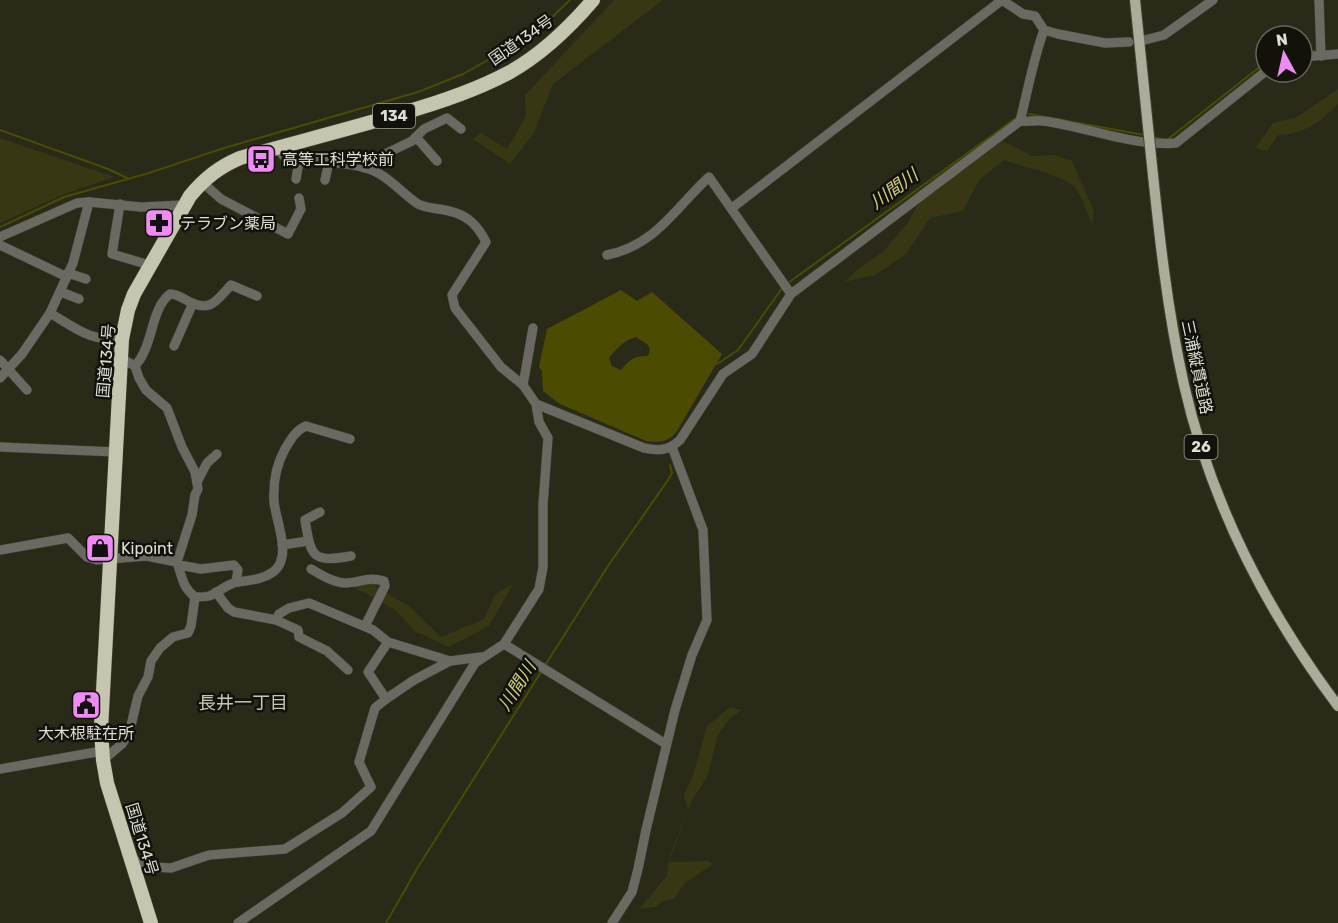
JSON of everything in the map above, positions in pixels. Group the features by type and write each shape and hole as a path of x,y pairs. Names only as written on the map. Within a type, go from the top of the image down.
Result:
{"highway":[{"name":"国道134号","path":"151,923 130,859 102,756 102,696 122,339 128,310 149,265 183,205 201,182 225,165 240,158 346,130 459,96 484,85 512,71 540,52 566,30 593,0"}],"main road":[{"name":"三浦縦貫道路","path":"1135,0 1163,271 1185,388 1210,475 1232,528 1268,601 1313,673 1338,706"}],"street":[{"path":"732,208 1002,0 1023,14 1035,16 1044,30 1105,43 1129,42"},
{"path":"1145,40 1164,35 1213,0"},
{"path":"1319,0 1321,52"},
{"path":"1020,121 1035,56 1044,30"},
{"path":"1314,54 1321,52 1338,54"},
{"path":"536,404 644,448 659,451 672,447 680,440 723,374 752,354 791,294 1020,121 1040,120 1125,138 1164,144 1176,143 1254,81"},
{"path":"365,168 416,137 424,129 447,118 461,129"},
{"path":"416,137 437,161"},
{"path":"238,923 371,831 475,663 504,644 539,589 543,567 543,504 548,438 539,422 536,404 523,385 501,368 455,308 452,295 486,242 480,230 471,220 459,214 418,204 378,173 365,168 317,159 287,162 278,147"},
{"path":"296,179 299,162"},
{"path":"325,180 329,162"},
{"path":"607,255 624,251 651,236 709,177 791,294"},
{"path":"201,182 221,199 288,234 302,209 299,198"},
{"path":"0,378 22,354 50,313 61,292 89,202"},
{"path":"0,244 77,203 141,207 183,205"},
{"path":"120,204 112,254 149,265"},
{"path":"0,244 68,275 86,279"},
{"path":"135,366 144,353 165,297 170,294 206,307 211,305 231,285 257,296"},
{"path":"61,292 79,299"},
{"path":"174,346 193,303"},
{"path":"50,313 88,336 109,340 122,339"},
{"path":"523,385 533,328"},
{"path":"0,360 27,390"},
{"path":"121,360 135,366 146,390 167,408 182,447 195,472 198,489 178,564 183,584 195,597"},
{"path":"195,597 209,596 236,582 260,579 278,567 282,545 274,502 276,466 299,428 306,426 350,439"},
{"path":"0,447 116,452"},
{"path":"612,923 632,892 666,744 692,655 707,620 704,530 672,447"},
{"path":"197,482 207,462 217,454"},
{"path":"320,512 304,520 313,553 320,558 335,559 351,556"},
{"path":"0,550 68,538 87,557 97,560 146,556 201,569 234,565 238,570 236,582"},
{"path":"282,545 308,541"},
{"path":"311,569 330,579 345,583 367,578 384,581 386,586 365,626"},
{"path":"216,592 234,612 276,620 298,630 299,637 327,651 348,670"},
{"path":"0,769 102,756 122,744 129,734 138,696 148,677 151,661 173,637 188,633 195,597"},
{"path":"276,620 279,614 289,608 309,603 365,626 388,642 450,661"},
{"path":"386,699 368,672 388,642"},
{"path":"504,644 666,744"},
{"path":"130,859 153,867 171,868 209,855 285,849 342,813 371,787 359,762 375,708 414,680 450,661 483,657"}],"shaded area":[{"path":"614,0 663,0 553,84 534,133 510,164 473,139 481,133 507,149 526,116 525,95"},
{"path":"1338,89 1338,104 1319,121 1296,133 1278,135 1267,151 1255,148 1273,123 1297,117"},
{"path":"0,138 114,177 67,193 0,223"},
{"path":"1001,140 1032,156 1055,155 1072,161 1094,211 1092,224 1080,195 1072,185 1054,176 1004,160 979,180 963,211 930,218 906,254 875,275 844,282 884,251 909,221 920,201 951,179 980,151"},
{"path":"621,290 637,301 652,292 722,354 674,435 663,441 646,441 560,404 543,391 542,371 539,367 547,329","holes":["636,337 648,345 650,350 648,356 633,359 621,370 612,366 609,358 628,340"]},
{"path":"373,581 376,587 409,606 441,637 484,619 495,594 513,584 489,626 449,647 416,632 394,609 350,585"},
{"path":"730,707 742,710 730,718 718,735 707,777 692,800 669,862 708,861 713,864 684,884 674,899 663,901 656,907 639,909 667,876 669,858 688,810 684,795 693,776 707,726"}],"waterway":[{"path":"0,227 64,197 418,92 463,74 517,44 570,0"},
{"name":"川間川","path":"1152,137 1167,140 1254,71"},
{"name":"川間川","path":"1029,114 1144,135"},
{"name":"川間川","path":"788,283 1016,118"},
{"path":"0,130 127,178"},
{"name":"川間川","path":"717,364 738,350 783,287"},
{"name":"川間川","path":"544,667 608,566 668,480 672,473 670,465"},
{"name":"川間川","path":"386,923 418,867 541,672"}],"place":[{"name":"高等工科学校前","path":"261,159"},
{"name":"テラブン薬局","path":"159,223"},
{"name":"Kipoint","path":"100,548"},
{"name":"大木根駐在所","path":"86,705"}],"district":[{"name":"長井一丁目","path":"243,703"}]}
